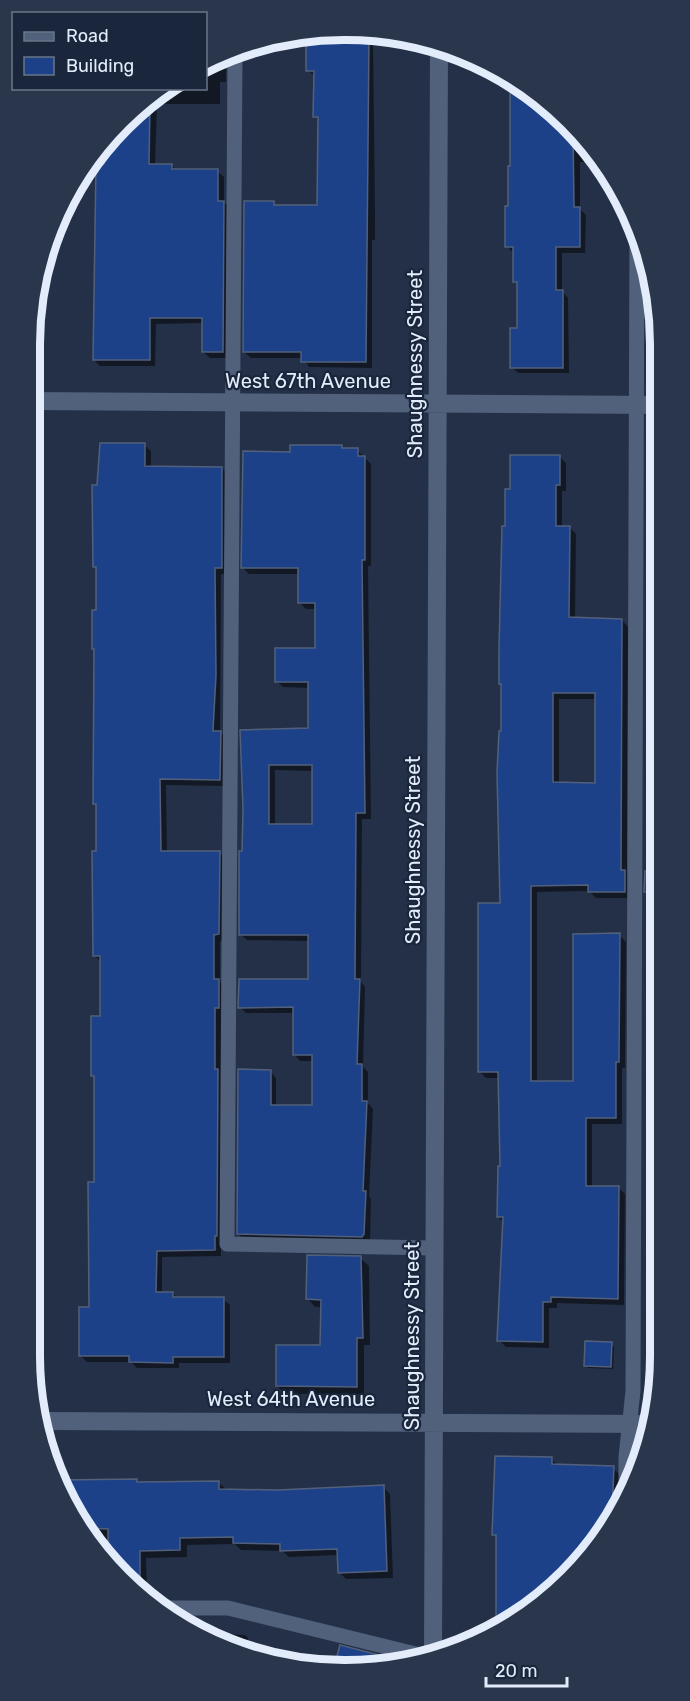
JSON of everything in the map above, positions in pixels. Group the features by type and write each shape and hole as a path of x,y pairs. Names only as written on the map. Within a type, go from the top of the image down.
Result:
{"street":[{"name":"Shaughnessy Street","path":"433,1647 439,56"},
{"name":"West 67th Avenue","path":"40,401 650,405"},
{"name":"West 64th Avenue","path":"48,1421 642,1424"}],"lane":[{"path":"235,61 234,403 228,815 227,1244 434,1248"},
{"path":"627,1470 633,1367 637,259"},
{"path":"175,1608 228,1608 412,1653"}],"building":[{"path":"345,40 369,41 366,362 301,362 301,352 243,352 244,201 274,201 274,205 317,205 318,117 313,117 314,71 306,71 306,43"},
{"path":"510,89 546,116 573,143 574,207 580,207 580,247 556,247 556,290 563,290 563,368 510,368 510,328 517,328 517,282 513,282 513,247 505,247 505,206 508,206 508,166 510,166"},
{"path":"150,111 149,164 172,164 172,169 218,169 218,201 224,201 223,352 202,352 202,318 150,318 150,360 93,360 96,170 100,164 104,164 104,159 116,144"},
{"path":"100,443 145,443 145,466 222,467 222,568 215,568 216,675 213,731 221,731 220,780 160,779 161,851 220,851 219,934 214,935 214,979 219,979 219,1008 215,1008 215,1069 218,1069 217,1236 215,1236 215,1250 157,1251 156,1292 173,1292 173,1297 224,1297 224,1357 173,1357 173,1363 129,1362 129,1356 79,1356 79,1307 89,1307 88,1182 94,1182 94,1076 91,1076 91,1016 100,1016 100,956 93,956 92,851 96,851 96,804 93,804 92,610 96,610 96,567 93,567 92,485 97,485"},
{"path":"290,445 342,445 342,448 358,448 358,456 365,456 365,560 362,560 365,813 356,813 355,979 360,979 357,1064 362,1064 362,1101 367,1101 363,1191 366,1191 362,1237 237,1234 238,1069 271,1070 271,1105 312,1105 312,1055 293,1055 293,1007 238,1008 239,979 308,979 308,935 239,935 239,851 242,851 243,809 240,730 308,728 308,682 275,682 275,648 315,648 315,603 298,603 298,568 241,568 243,451 290,452","holes":["269,765 312,765 312,824 269,824"]},
{"path":"510,455 560,455 560,485 556,485 556,526 570,526 569,617 622,619 621,870 625,870 625,892 588,892 588,885 531,886 531,1081 573,1081 573,934 620,933 616,1118 586,1118 586,1186 619,1186 618,1299 551,1297 551,1302 543,1302 543,1342 497,1341 503,1217 497,1217 498,1166 500,1166 498,1072 478,1072 478,903 500,903 497,773 499,731 501,731 499,649 502,526 505,526 505,489 510,489","holes":["553,693 595,693 595,783 553,782"]},
{"path":"645,871 650,871 650,892 644,892"},
{"path":"307,1255 361,1256 363,1338 357,1338 357,1387 276,1386 276,1345 320,1345 321,1300 306,1299"},
{"path":"585,1341 612,1342 611,1367 584,1366"},
{"path":"495,1456 552,1457 552,1464 614,1466 613,1501 587,1541 546,1585 496,1621 496,1535 492,1535"},
{"path":"67,1480 219,1481 219,1489 278,1490 384,1485 387,1571 338,1573 337,1549 280,1551 280,1544 233,1543 233,1537 180,1538 180,1550 140,1551 140,1581 108,1547 108,1529 94,1528"},
{"path":"340,1645 388,1657 365,1660 336,1660"}]}
